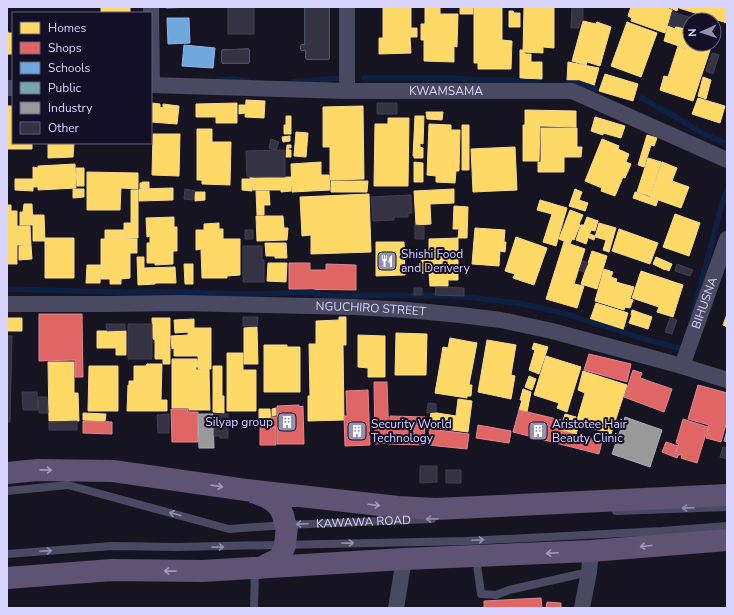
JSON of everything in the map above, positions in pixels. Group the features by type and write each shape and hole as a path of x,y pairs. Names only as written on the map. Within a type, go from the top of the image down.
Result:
{"main road":[{"name":"KAWAWA ROAD","path":"7,473 38,470 113,471 246,490 398,507 436,509 727,495"},
{"path":"246,490 261,494 274,501 282,513 285,535 280,558 257,568"},
{"path":"7,578 112,570 202,571 475,556 590,561 727,540"}],"street":[{"path":"347,7 347,91"},
{"name":"KWAMSAMA","path":"152,85 347,91 572,91 727,160"},
{"name":"BIHUSNA","path":"682,366 727,239"},
{"name":"NGUCHIRO STREET","path":"7,304 180,303 354,307 460,315 501,320 552,331 682,366 727,380"},
{"path":"396,608 404,559"},
{"path":"582,608 590,561"}],"lane":[{"name":"KAWAWA ROAD","path":"7,491 68,485 229,529 285,535 474,540 662,531 727,526"},
{"path":"609,512 727,507"},
{"name":"KAWAWA ROAD","path":"7,554 112,546 177,548 443,518"},
{"path":"475,556 481,594 496,594 590,561"},
{"path":"254,608 257,568"}],"building: Homes":[{"path":"101,7 130,7 130,12 101,12"},
{"path":"383,7 411,7 411,28 417,28 417,37 410,37 411,53 379,54 379,38 383,38"},
{"path":"425,7 440,7 440,14 458,14 457,47 454,46 454,62 424,61 424,40 421,40 421,24 425,24"},
{"path":"460,7 473,7 473,14 460,14"},
{"path":"474,7 502,7 502,40 512,41 511,69 478,69 478,63 474,63"},
{"path":"524,7 554,7 554,48 543,47 543,53 523,52"},
{"path":"631,7 667,7 672,10 665,33 631,21 632,18 628,16"},
{"path":"668,7 678,7 677,11"},
{"path":"679,8 727,8 727,23 722,21 722,12 692,12"},
{"path":"509,11 520,13 520,27 509,27"},
{"path":"583,21 596,24 597,22 611,27 600,66 587,62 586,65 572,61"},
{"path":"627,22 657,33 641,77 611,66"},
{"path":"668,26 675,29 676,26 682,28 682,47 664,41"},
{"path":"7,28 8,33 12,33 12,54 7,54"},
{"path":"678,46 682,48 682,52 709,52 693,101 660,90 664,76 668,77"},
{"path":"520,50 523,50 523,53 525,54 531,54 531,62 542,62 542,79 520,78"},
{"path":"568,62 599,68 594,86 567,80"},
{"path":"605,74 638,84 633,101 599,91"},
{"path":"703,77 711,80 706,99 698,96"},
{"path":"698,98 725,106 720,123 692,114"},
{"path":"246,100 265,101 264,118 245,117"},
{"path":"152,103 160,104 160,107 163,108 163,104 179,106 177,124 152,122"},
{"path":"237,103 237,123 216,123 216,117 196,117 196,104"},
{"path":"239,105 245,105 245,113 239,114"},
{"path":"7,106 12,106 12,144 32,144 32,149 7,149"},
{"path":"363,106 364,179 330,180 330,147 323,147 323,107"},
{"path":"525,110 576,111 576,127 540,126 539,161 523,161 523,125 525,125"},
{"path":"426,112 443,112 442,120 427,119"},
{"path":"286,116 291,116 291,134 284,134"},
{"path":"415,116 424,116 423,144 420,143 420,147 423,148 423,158 414,158 413,156"},
{"path":"595,117 625,126 621,138 591,131"},
{"path":"388,118 409,118 408,186 374,186 375,124 388,124"},
{"path":"429,124 451,125 451,130 460,130 459,171 456,171 455,183 436,182 436,176 427,175"},
{"path":"462,125 469,125 469,170 462,170"},
{"path":"541,128 577,128 577,147 582,147 581,157 564,157 564,172 538,172 538,162 541,162"},
{"path":"197,129 212,129 212,142 231,142 230,185 202,184 202,180 197,180"},
{"path":"296,132 308,133 306,157 294,156"},
{"path":"153,134 180,134 179,176 152,175"},
{"path":"647,135 657,138 654,146 651,145 644,167 638,165"},
{"path":"290,136 290,141 283,142 282,137"},
{"path":"602,139 619,146 618,149 629,154 626,162 631,164 625,178 623,177 615,196 601,191 602,188 585,181"},
{"path":"48,144 74,144 73,157 48,158"},
{"path":"287,145 291,145 291,148 288,148 291,150 291,157 286,157"},
{"path":"515,147 517,190 473,192 471,149"},
{"path":"648,158 661,162 650,196 637,192"},
{"path":"321,162 321,175 329,175 330,190 292,192 291,164"},
{"path":"414,162 423,163 423,182 414,182"},
{"path":"662,162 677,168 672,181 689,187 681,208 650,197"},
{"path":"75,164 76,188 38,190 38,187 33,187 33,167 38,168 38,166"},
{"path":"76,168 84,168 84,186 77,186"},
{"path":"87,172 138,173 138,189 121,188 120,210 87,210"},
{"path":"250,177 253,177 252,191 242,190 242,179 250,179"},
{"path":"291,177 291,191 281,192 281,190 253,190 253,178"},
{"path":"15,179 33,179 33,191 15,190"},
{"path":"331,181 368,181 367,192 331,192"},
{"path":"149,182 149,189 140,188 140,183"},
{"path":"173,188 173,200 139,201 139,189"},
{"path":"73,189 84,189 84,197 73,198"},
{"path":"454,189 454,203 430,204 431,224 416,225 414,191"},
{"path":"575,189 582,192 579,200 588,203 585,211 569,206"},
{"path":"131,190 138,190 138,238 105,239 105,230 124,230 124,223 131,223"},
{"path":"256,191 269,191 270,205 264,205 264,215 257,215"},
{"path":"195,192 205,192 205,200 195,201"},
{"path":"635,192 658,200 656,206 633,198"},
{"path":"369,194 371,252 311,254 311,235 302,236 300,197"},
{"path":"540,200 567,208 556,246 543,242 552,214 537,210"},
{"path":"24,204 32,204 33,225 20,225 20,212 23,212"},
{"path":"7,205 11,205 11,211 17,211 17,226 30,226 31,245 17,245 17,264 7,264"},
{"path":"454,206 468,207 467,238 458,238 459,229 453,229"},
{"path":"570,210 583,215 574,240 572,239 570,244 559,239"},
{"path":"675,214 700,223 689,256 663,247"},
{"path":"33,215 44,215 45,241 33,241"},
{"path":"256,216 283,216 284,228 288,228 287,240 257,241"},
{"path":"174,217 174,227 177,227 177,251 173,251 173,264 155,265 155,263 147,263 147,243 150,243 150,236 147,237 146,218"},
{"path":"587,217 598,221 595,231 591,230 586,244 576,240 581,225 584,225"},
{"path":"219,223 219,229 223,229 223,239 240,239 240,275 227,276 227,278 202,278 201,249 196,250 196,230 204,230 204,224"},
{"path":"599,223 616,228 609,252 603,250 606,240 595,237"},
{"path":"475,228 505,230 505,252 500,251 499,266 472,264"},
{"path":"619,229 658,243 650,264 612,251"},
{"path":"590,234 595,236 594,240 589,238"},
{"path":"516,237 547,248 534,285 513,278 515,274 505,271"},
{"path":"45,238 74,238 74,278 45,278"},
{"path":"458,238 458,280 448,280 448,286 430,286 429,273 422,273 421,258 429,258 429,239"},
{"path":"101,239 137,239 137,253 130,253 130,278 121,279 121,284 110,284 110,279 101,279"},
{"path":"376,242 404,242 405,275 376,276"},
{"path":"564,242 585,249 574,284 584,286 577,308 546,299"},
{"path":"265,243 286,243 287,258 266,256"},
{"path":"31,245 32,259 19,260 19,246"},
{"path":"592,251 607,256 597,289 581,284"},
{"path":"137,257 144,257 144,268 175,267 176,283 138,285"},
{"path":"656,257 672,264 669,271 653,264"},
{"path":"268,263 287,263 286,282 267,281"},
{"path":"184,264 193,264 193,284 185,284"},
{"path":"87,265 101,265 100,283 86,283"},
{"path":"604,269 613,272 611,277 617,279 616,282 634,287 630,299 633,300 630,308 625,307 624,310 595,301"},
{"path":"641,271 683,285 673,317 657,312 659,307 632,298"},
{"path":"596,303 628,313 623,330 590,320"},
{"path":"632,310 652,317 648,329 629,323"},
{"path":"727,314 727,327 723,325"},
{"path":"339,317 346,317 346,345 343,345 344,420 308,421 308,396 310,396 309,344 316,344 316,321 339,320"},
{"path":"7,318 22,318 22,331 7,331"},
{"path":"152,318 170,318 170,364 163,364 163,359 155,359 155,340 153,339"},
{"path":"194,319 194,328 211,328 211,369 198,369 198,356 174,356 171,336 188,335 188,332 175,333 174,320"},
{"path":"257,327 258,364 244,364 244,328"},
{"path":"97,331 126,331 126,355 116,355 116,348 97,348"},
{"path":"396,333 427,334 426,375 395,375"},
{"path":"358,335 385,336 385,377 368,377 368,368 358,367"},
{"path":"450,338 477,343 469,385 472,385 471,396 467,396 467,398 435,393 443,347 448,348"},
{"path":"487,340 516,345 511,375 515,376 511,399 478,392"},
{"path":"534,343 548,347 539,374 529,370 535,350 532,349"},
{"path":"264,345 287,345 287,347 300,347 300,392 264,392"},
{"path":"227,353 243,353 243,370 256,370 256,411 227,411"},
{"path":"546,356 581,367 567,412 557,408 559,403 534,395"},
{"path":"172,359 197,359 198,367 196,367 196,370 209,369 210,410 172,408"},
{"path":"48,362 74,362 74,393 78,393 79,421 49,421"},
{"path":"147,364 162,364 161,400 167,400 167,411 127,411 128,385 129,381 134,381 134,366 146,366"},
{"path":"89,366 118,366 118,411 88,411"},
{"path":"213,366 222,366 222,396 224,396 224,413 213,412"},
{"path":"583,371 627,385 611,434 576,423 585,393 578,390"},
{"path":"529,376 536,379 532,390 525,387"},
{"path":"523,389 531,392 527,412 519,410"},
{"path":"458,399 472,401 468,432 429,427 431,412 456,416"},
{"path":"276,408 276,415 272,416 272,409"},
{"path":"259,409 270,409 271,425 259,425"},
{"path":"83,413 106,414 105,421 83,420"},
{"path":"565,414 576,417 574,425 578,427 576,435 560,430"}],"building: Shops":[{"path":"289,263 310,263 310,270 326,270 326,264 356,265 356,290 289,289"},
{"path":"39,314 82,314 83,377 75,377 75,360 39,361"},
{"path":"589,354 631,364 627,382 584,370"},
{"path":"633,370 642,373 640,378 672,389 664,412 624,397"},
{"path":"374,382 387,382 389,443 375,444"},
{"path":"698,385 727,393 727,421 721,442 706,438 709,425 688,419"},
{"name":"Security World Technology","path":"368,390 370,445 345,446 344,416 347,416 346,391"},
{"name":"Silyap group","path":"299,405 299,407 303,406 304,444 277,444 277,427 271,427 271,417 277,417 277,406"},
{"path":"171,409 188,409 188,412 198,412 198,442 172,442"},
{"name":"Aristotee Hair Beauty Clinic","path":"519,410 561,420 559,430 602,441 599,454 513,432"},
{"path":"390,416 425,417 424,445 389,444"},
{"path":"683,419 708,427 697,463 681,458 682,455 679,455 680,453 676,452 679,444 676,443"},
{"path":"83,421 112,422 112,434 83,433"},
{"path":"478,425 511,431 509,443 476,438"},
{"path":"260,426 270,426 270,428 276,427 276,445 260,445"},
{"path":"430,429 469,434 467,449 428,445"},
{"path":"666,442 678,446 675,453 679,454 677,458 662,452"},
{"path":"541,598 542,608 484,608 484,601"},
{"path":"547,602 561,603 561,608 546,608"}],"building: Schools":[{"path":"166,7 191,7 166,8"},
{"path":"305,7 329,7 329,59 306,59 306,50 301,50 301,45 305,45"},
{"path":"167,18 189,18 190,43 168,44"},
{"path":"184,45 215,48 213,68 182,66"},
{"path":"249,49 249,63 222,63 222,50"}],"building: Public":[{"path":"727,430 727,442 724,441"}],"building: Industry":[{"path":"198,414 213,414 214,448 199,448"},
{"path":"625,417 662,430 650,467 612,454"}],"building: Other":[{"path":"166,7 191,7 166,8"},
{"path":"228,7 254,7 254,34 228,34"},
{"path":"305,7 329,7 329,59 306,59 306,50 301,50 301,45 305,45"},
{"path":"572,7 583,7 583,21 580,21 579,28 571,28"},
{"path":"672,12 682,15 682,27 669,25"},
{"path":"249,49 249,63 222,63 222,50"},
{"path":"712,53 719,55 713,74 706,71"},
{"path":"377,103 397,103 397,114 377,114"},
{"path":"271,139 279,142 276,150 269,148"},
{"path":"285,150 285,177 247,177 246,151"},
{"path":"185,189 195,191 193,200 184,199"},
{"path":"411,195 412,213 408,213 408,217 394,217 394,220 373,221 371,197"},
{"path":"415,225 424,226 424,239 415,239"},
{"path":"245,230 253,230 253,239 245,239"},
{"path":"243,246 262,246 262,260 264,260 264,282 243,282"},
{"path":"583,261 588,263 584,272 579,270"},
{"path":"677,264 693,270 690,276 675,271"},
{"path":"436,287 464,288 464,296 435,295"},
{"path":"414,288 422,288 422,295 414,295"},
{"path":"243,317 258,317 257,326 243,326"},
{"path":"670,318 677,320 672,334 665,332"},
{"path":"106,324 125,324 125,330 107,331"},
{"path":"128,324 152,324 152,359 128,359"},
{"path":"7,336 12,336 10,422 7,422"},
{"path":"22,392 37,392 38,410 23,410"},
{"path":"38,397 47,397 48,413 39,413"},
{"path":"428,403 436,404 436,412 427,413"},
{"path":"169,414 169,433 158,433 157,415"},
{"path":"214,414 228,414 228,438 214,436"},
{"path":"77,421 77,430 49,430 49,422"},
{"path":"723,447 727,448 727,459 720,457"},
{"path":"420,466 437,466 437,482 420,483"},
{"path":"446,470 461,470 461,483 446,483"}],"waterway":[{"path":"293,82 341,78"},
{"path":"364,78 452,78 538,83"},
{"path":"218,80 247,80"},
{"path":"567,83 579,83 596,89"},
{"path":"642,98 702,133 727,144"},
{"path":"693,313 727,190"},
{"path":"7,289 254,294 312,292 333,296 458,296 518,303 563,313 644,339 683,349 684,347"}],"place":[{"name":"Shishi Food and Derivery","path":"387,261"},
{"name":"Silyap group","path":"287,422"},
{"name":"Security World Technology","path":"357,431"},
{"name":"Aristotee Hair Beauty Clinic","path":"538,431"}]}
